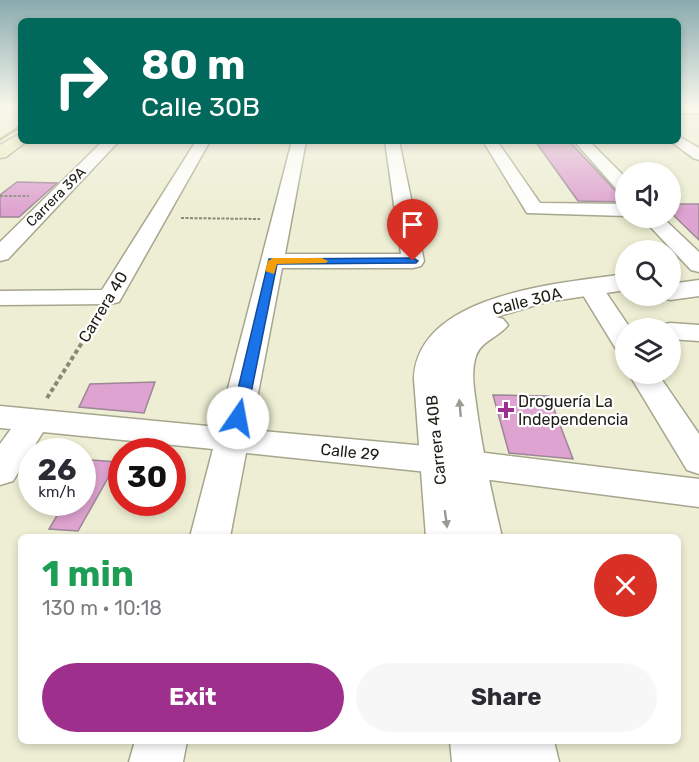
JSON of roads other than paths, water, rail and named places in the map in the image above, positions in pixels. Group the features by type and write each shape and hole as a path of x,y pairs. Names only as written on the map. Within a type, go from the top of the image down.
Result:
{"main road":[{"path":"0,153 17,141"}],"street":[{"path":"681,142 699,155"},
{"name":"Carrera 39A","path":"0,254 109,144"},
{"name":"Carrera 40","path":"0,298 110,297 201,144"},
{"path":"211,534 297,144"},
{"path":"273,261 413,261 393,144"},
{"path":"492,144 534,209 615,210"},
{"path":"584,144 615,177"},
{"path":"662,228 699,265"},
{"path":"681,274 699,272"},
{"path":"595,294 615,286"},
{"path":"681,290 699,288"},
{"path":"595,294 615,295"},
{"path":"595,294 615,327"},
{"name":"Carrera 40B","path":"448,534 456,375 450,348 504,319 595,294"},
{"path":"681,332 699,333"},
{"path":"650,384 699,461"},
{"name":"Calle 29","path":"0,417 451,462 699,493"},
{"path":"0,472 33,420"},
{"name":"Carrera 40B","path":"451,462 479,534"},
{"path":"156,762 160,744"},
{"path":"479,744 482,762"},
{"path":"526,744 529,762"}],"place":[{"name":"Droguería La Independencia","path":"506,410"}]}
